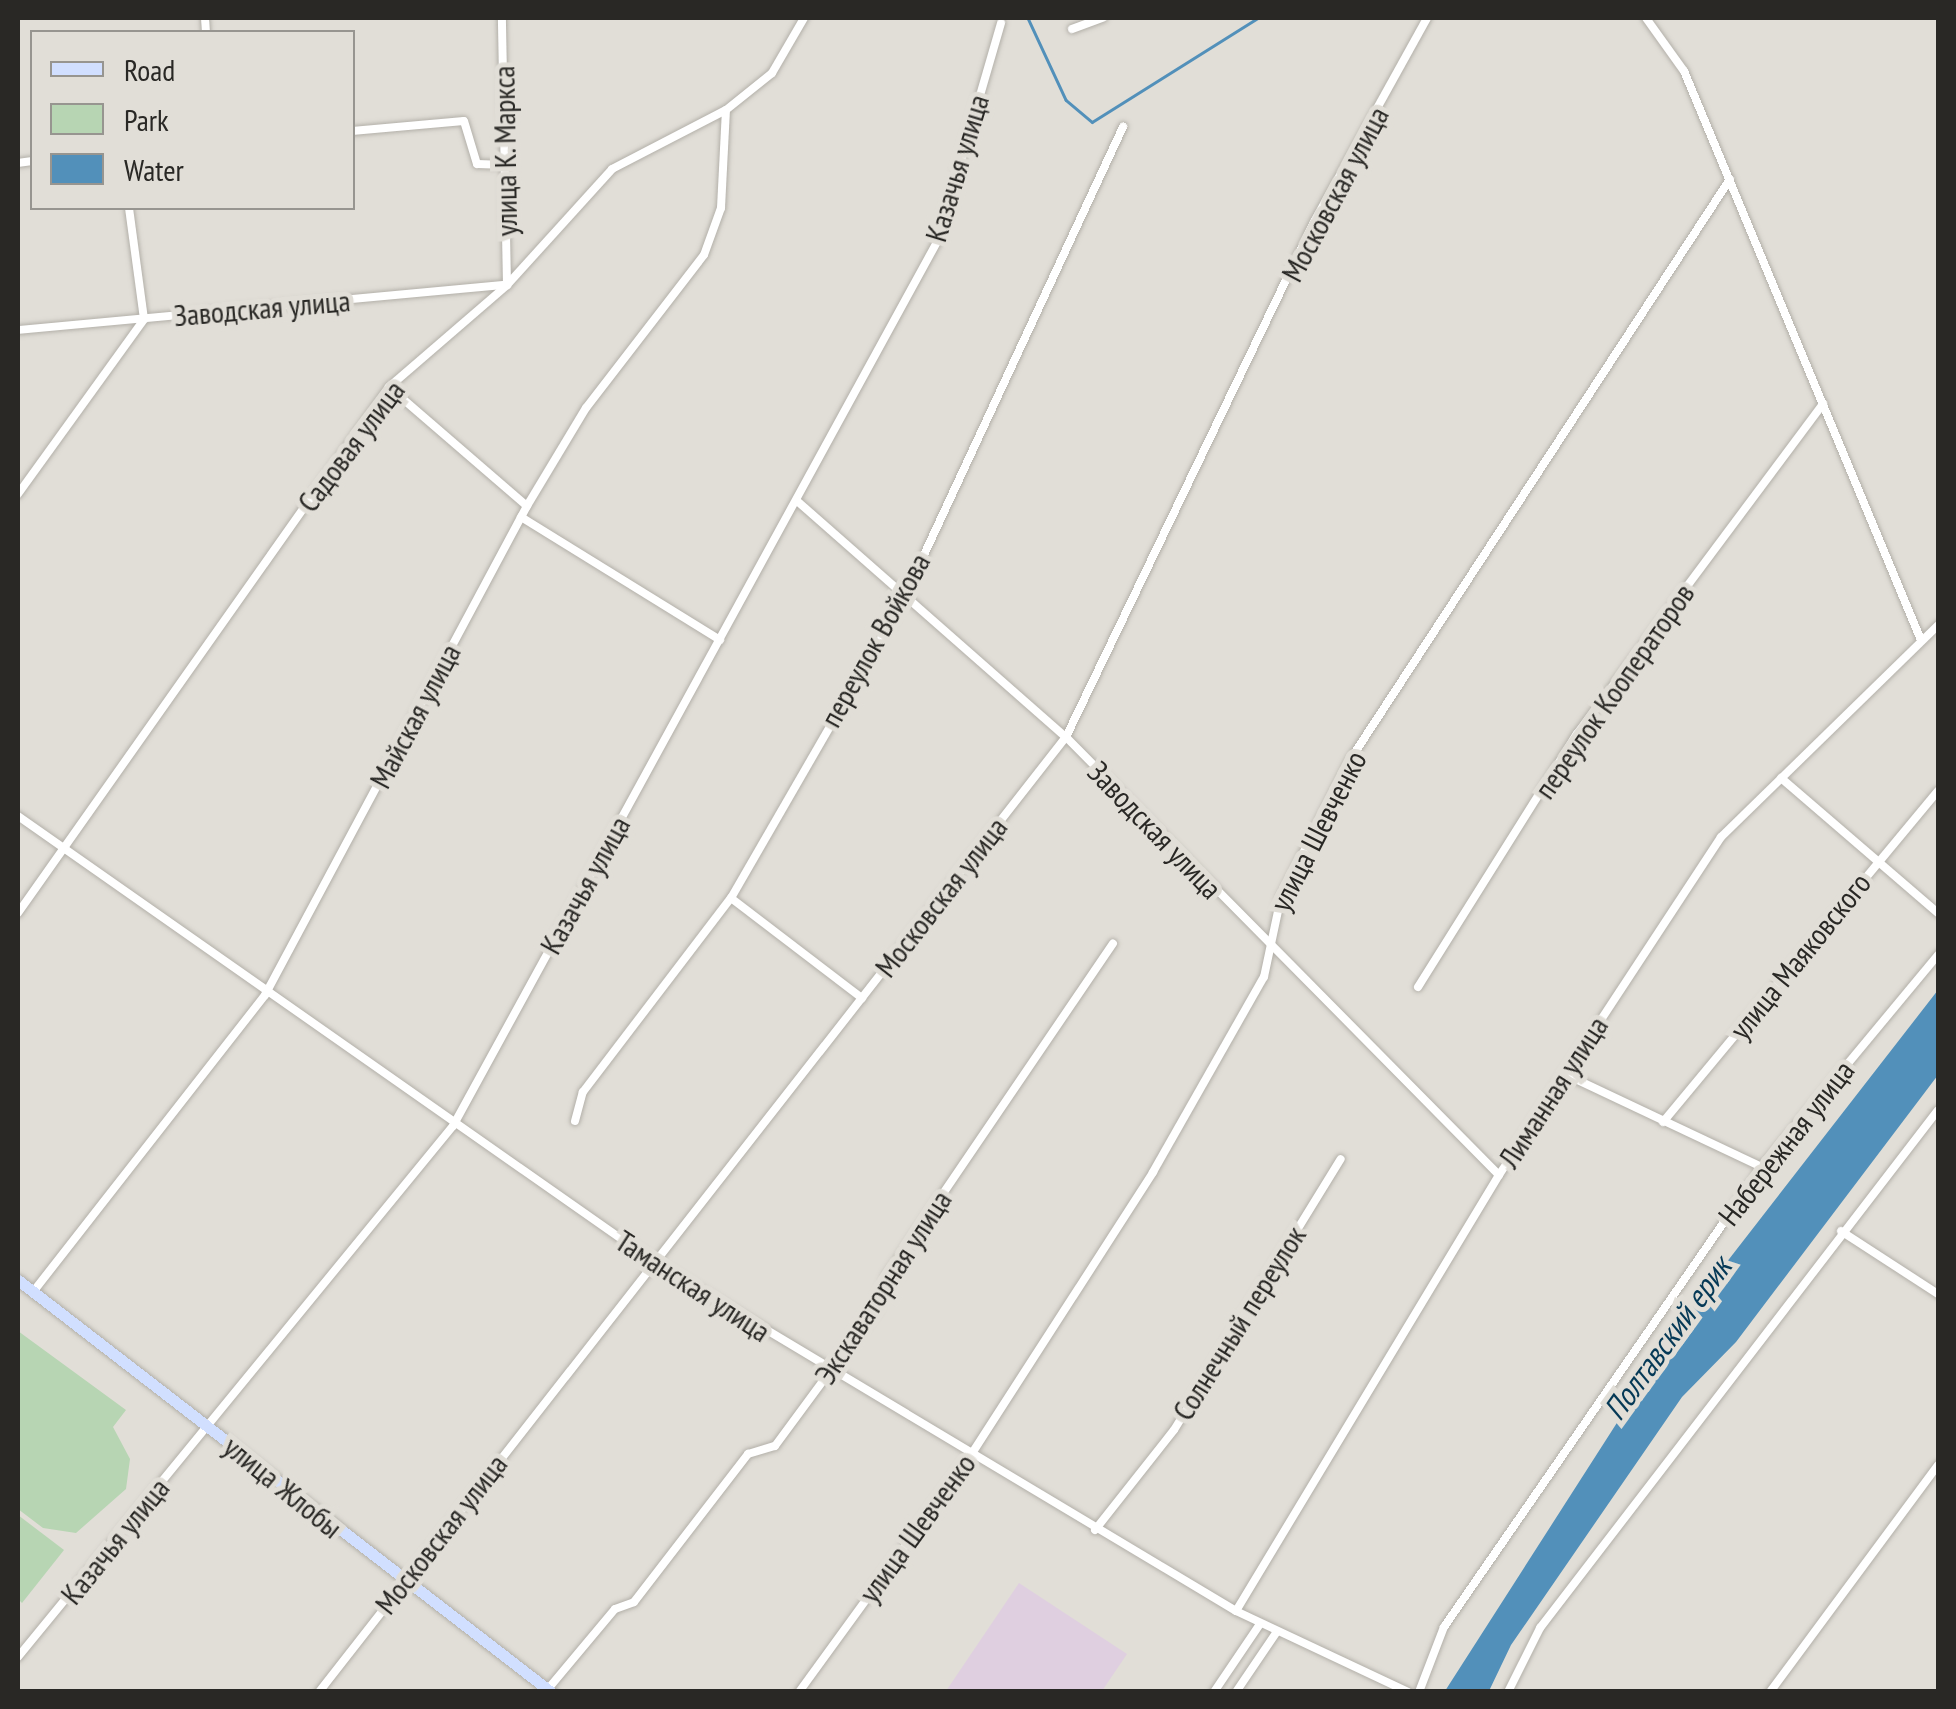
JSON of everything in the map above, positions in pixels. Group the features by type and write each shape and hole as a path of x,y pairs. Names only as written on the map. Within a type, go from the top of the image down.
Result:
{"street":[{"name":"улица К. Маркса","path":"502,18 507,285"},
{"name":"Садовая улица","path":"18,913 389,388 507,285 612,169 726,110 772,73 804,18"},
{"path":"1072,30 1103,18"},
{"name":"Московская улица","path":"319,1692 403,1581 660,1266 1066,737 1314,222 1428,18"},
{"path":"1646,18 1684,71 1922,640"},
{"name":"Казачья улица","path":"18,1657 453,1126 938,240 1001,23"},
{"name":"Майская улица","path":"33,1292 266,995 527,506 586,408 704,255 720,208 726,110"},
{"path":"355,131 464,120 477,164 506,164"},
{"name":"переулок Войкова","path":"574,1121 584,1092 731,898 903,600 1124,128"},
{"name":"улица Шевченко","path":"800,1692 968,1458 1153,1172 1264,976 1264,945 1350,760 1730,179"},
{"path":"18,494 144,318 129,210"},
{"name":"Заводская улица","path":"18,330 507,285"},
{"path":"389,388 527,506"},
{"name":"переулок Кооператоров","path":"1418,987 1577,734 1823,404"},
{"name":"Заводская улица","path":"797,501 903,600 1066,737 1264,945 1499,1174"},
{"path":"521,517 720,640"},
{"name":"Лиманная улица","path":"1236,1610 1499,1174 1721,837 1938,625"},
{"path":"1781,778 1938,913"},
{"name":"улица Маяковского","path":"1663,1122 1938,791"},
{"name":"Таманская улица","path":"18,816 266,995 660,1266 968,1458 1260,1624 1408,1692"},
{"path":"731,898 862,998"},
{"name":"Экскаваторная улица","path":"543,1689 615,1610 634,1602 748,1454 775,1446 829,1372 1113,944"},
{"name":"Набережная улица","path":"1418,1692 1444,1627 1762,1167 1938,954"},
{"path":"1565,1074 1762,1167"},
{"path":"1508,1692 1540,1628 1840,1231 1938,1110"},
{"name":"Солнечный переулок","path":"1095,1530 1174,1430 1341,1158"},
{"path":"1840,1231 1938,1294"},
{"name":"улица Жлобы","path":"18,1280 543,1689"},
{"path":"1770,1692 1938,1465"},
{"path":"1214,1692 1260,1624"},
{"path":"1236,1692 1276,1632"}],"shaded area":[{"path":"1019,1583 1127,1654 1102,1691 946,1691"}],"green space":[{"path":"18,1331 126,1410 113,1427 130,1459 126,1489 76,1533 43,1528 18,1509"},
{"path":"18,1515 64,1550 22,1603 18,1599"}],"water":[{"path":"1938,990 1938,1075 1736,1342 1682,1397 1511,1645 1489,1691 1445,1691 1688,1312"}],"waterway":[{"path":"1028,18 1066,100 1092,122 1258,18"}],"water label":[{"name":"Полтавский ерик","path":"1667,1338"}]}
